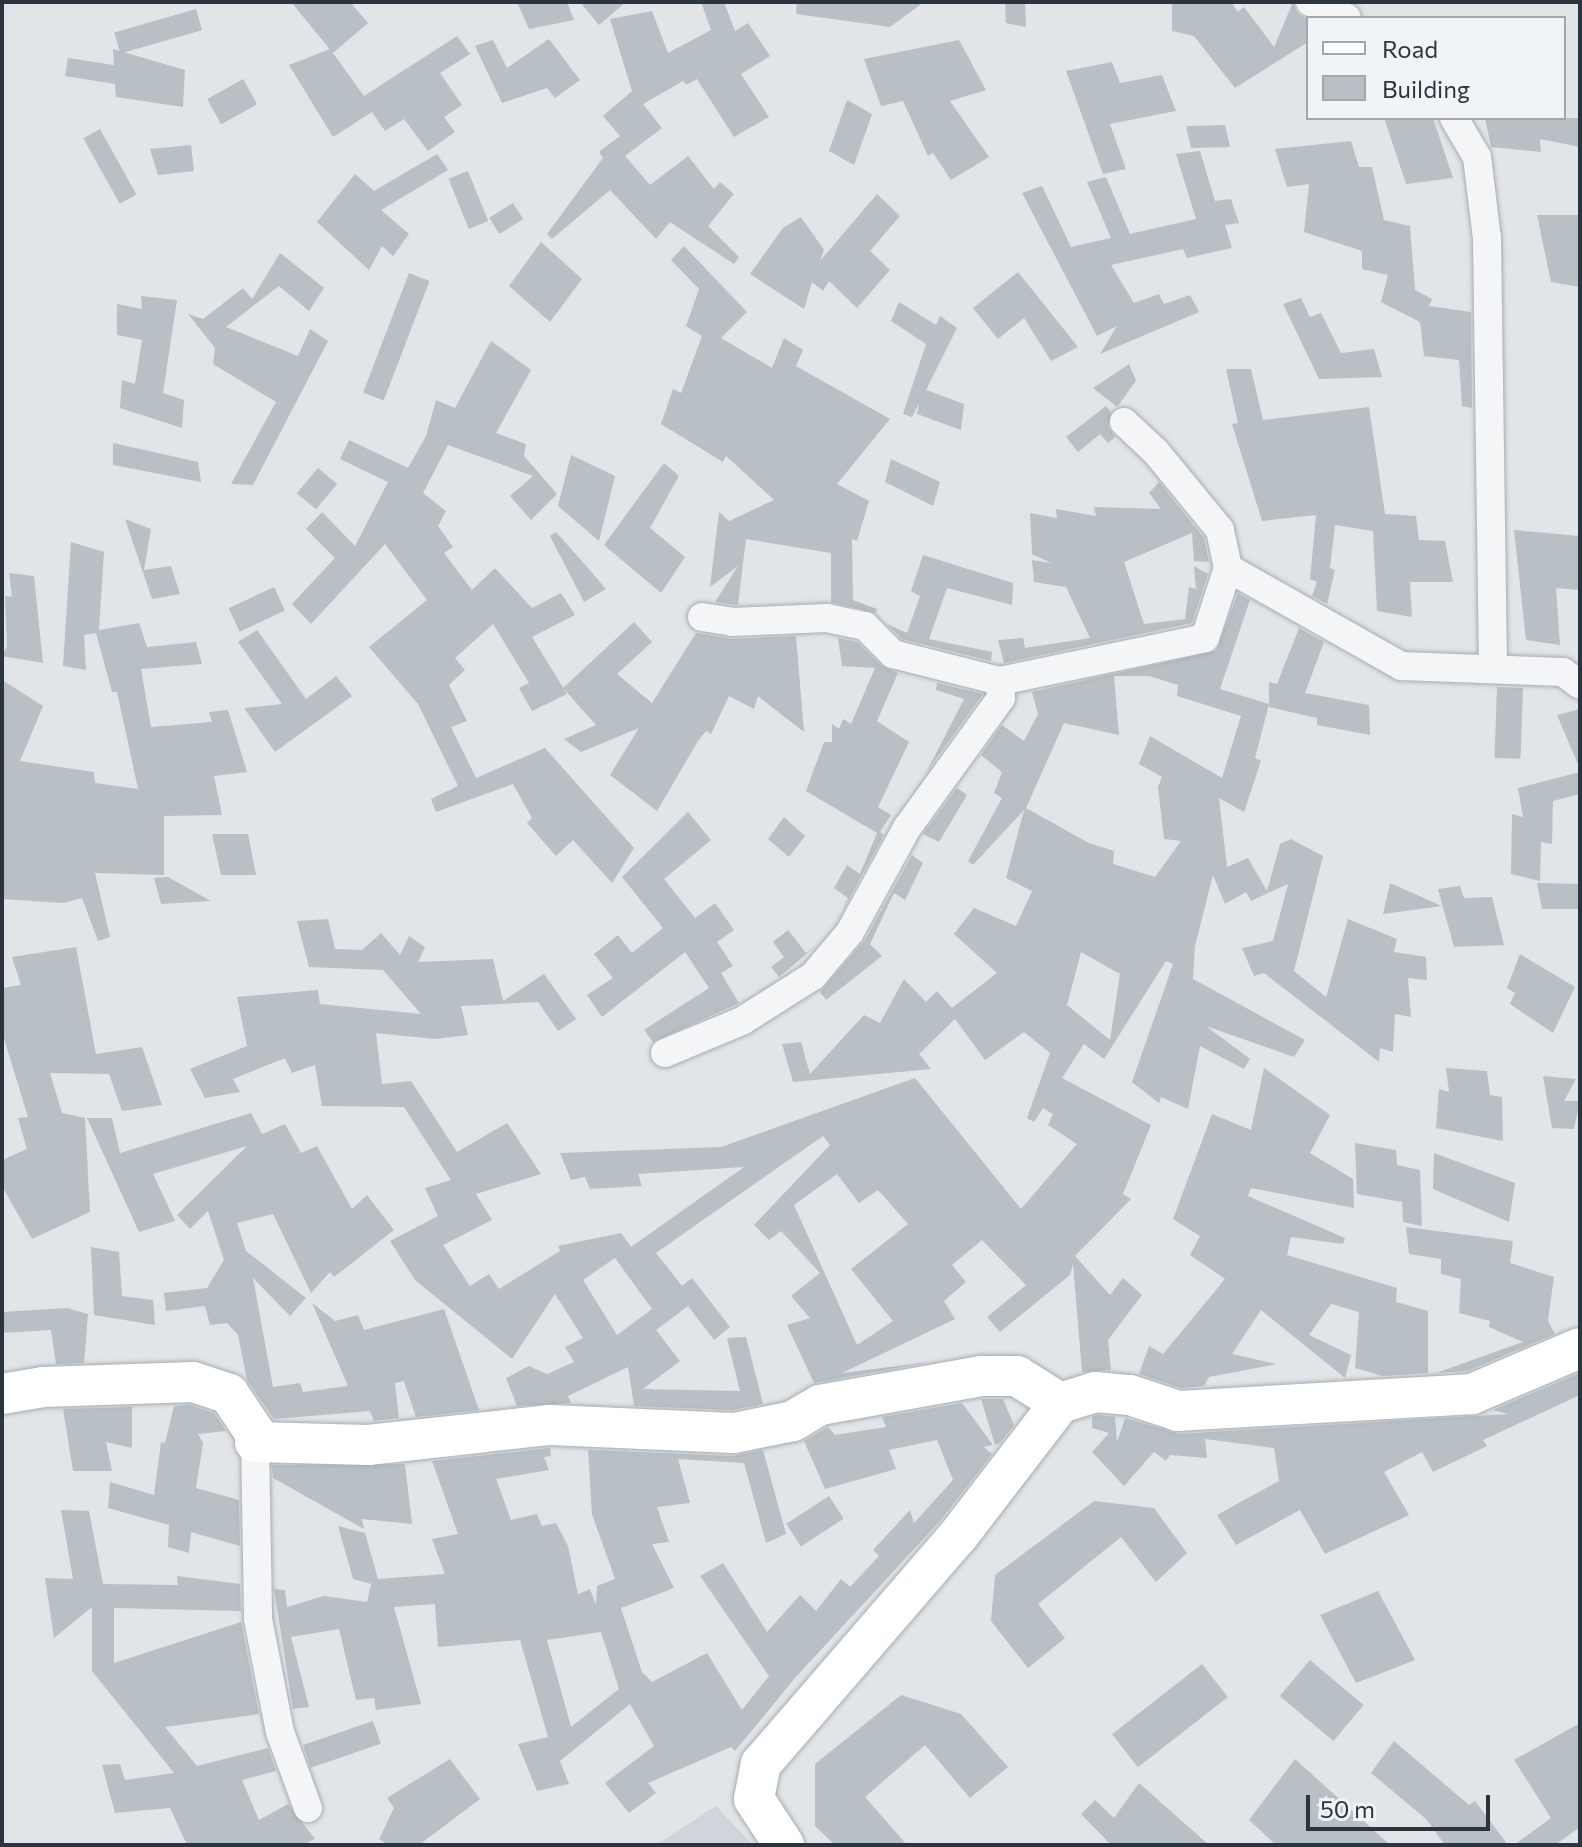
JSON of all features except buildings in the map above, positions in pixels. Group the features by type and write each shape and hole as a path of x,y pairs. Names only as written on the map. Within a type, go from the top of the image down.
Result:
{"street":[{"path":"1310,2 1342,16"},
{"path":"1455,120 1477,157 1487,238 1493,667"},
{"path":"702,617 732,622 827,618 865,626 893,654 1000,681 1205,638 1228,568 1220,530 1156,452 1124,422"},
{"path":"1228,568 1401,666 1493,667 1563,672 1580,685"},
{"path":"665,1053 742,1021 813,976 850,932 907,828 1001,698 1000,681"},
{"path":"784,1845 754,1799 761,1764 958,1536 1060,1403 1095,1392 1130,1395 1178,1411 1457,1395 1514,1379 1580,1348"},
{"path":"255,1442 368,1445 550,1425 734,1433 793,1421 820,1405 981,1376 1017,1376 1060,1403"},
{"path":"2,1394 43,1387 193,1382 229,1394 255,1433 258,1619 280,1732 308,1808"}],"shaded area":[{"path":"716,1806 753,1845 656,1845"}]}
